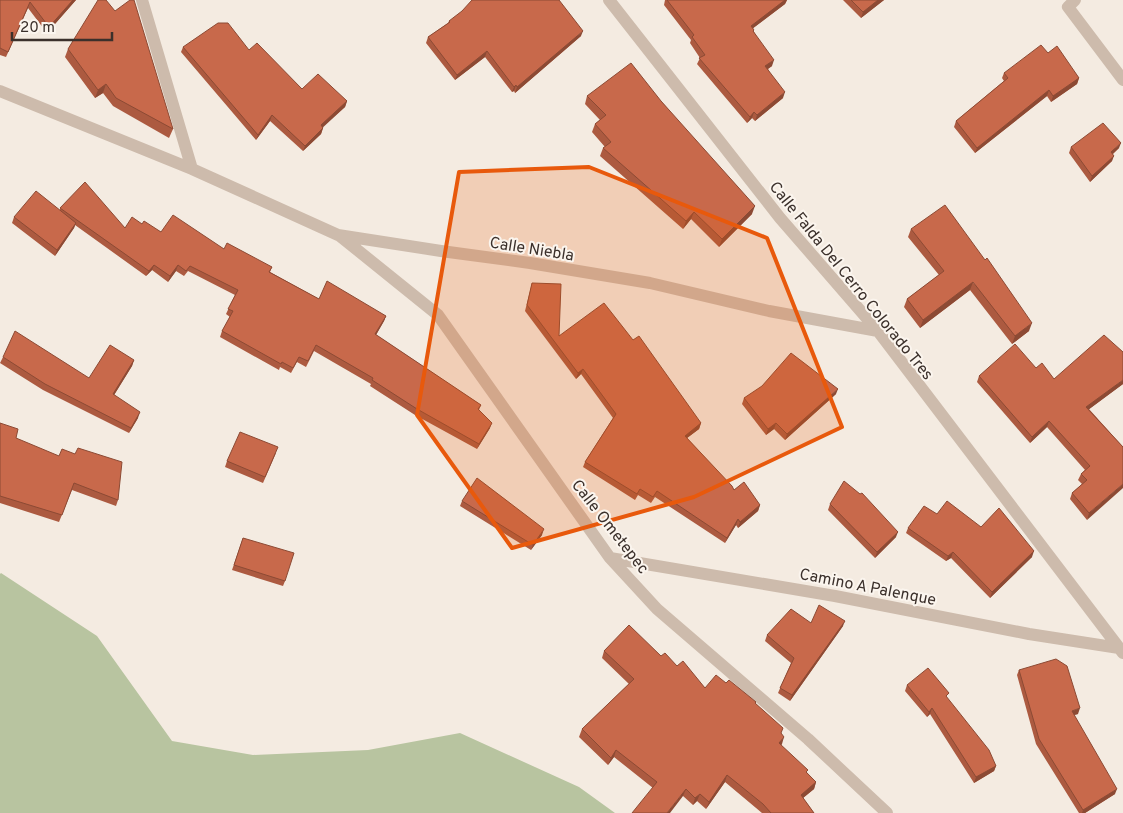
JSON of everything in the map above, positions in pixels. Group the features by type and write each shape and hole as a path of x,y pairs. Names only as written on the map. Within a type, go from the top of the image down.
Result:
{"street":[{"path":"142,0 192,169"},
{"name":"Calle Falda Del Cerro Colorado Tres","path":"609,0 780,218 878,331 1121,651"},
{"path":"1071,4 1123,80"},
{"name":"Calle Niebla","path":"0,91 192,169 338,235 530,263 650,283 769,311 878,331"},
{"name":"Calle Ometepec","path":"338,235 438,315 610,558 657,609 808,739 887,813"},
{"name":"Camino A Palenque","path":"610,558 835,596 1121,651"}],"highlighted area":[{"path":"589,167 767,238 842,427 694,497 512,548 417,415 459,172"}],"green space":[{"path":"1,573 97,636 172,741 253,755 368,750 460,733 579,787 615,813 0,813"}],"building":[{"path":"0,0 73,0 49,27 30,2 8,52 0,48"},
{"path":"98,0 106,0 115,11 130,0 134,0 173,129 116,98 106,84 98,90 68,49"},
{"path":"472,0 559,0 583,31 517,87 516,85 514,87 487,51 457,75 428,37 450,22"},
{"path":"667,0 785,0 751,26 774,60 765,66 785,92 757,115 754,112 750,117 699,58 705,55 692,37 694,35"},
{"path":"851,0 878,0 863,12"},
{"path":"218,23 228,23 249,50 257,43 302,89 318,74 347,101 321,125 323,128 305,146 272,115 258,135 183,47"},
{"path":"1041,45 1048,53 1057,46 1079,78 1053,96 1049,90 977,148 956,121 1008,78 1004,73"},
{"path":"631,63 661,101 755,206 722,239 694,212 686,221 603,148 611,142 595,124 606,115 587,96"},
{"path":"1103,123 1121,143 1111,152 1114,156 1092,176 1071,147"},
{"path":"85,182 125,228 132,217 142,224 144,221 161,232 173,215 224,249 227,243 272,267 269,272 319,299 327,281 386,316 375,334 481,405 478,409 492,423 479,444 417,409 372,380 373,378 316,345 308,361 299,357 293,368 282,362 281,364 222,331 233,311 228,309 238,290 190,266 186,271 178,265 170,276 154,265 149,271 60,208"},
{"path":"36,191 76,223 57,250 14,217"},
{"path":"945,205 985,260 987,258 1032,323 1015,336 973,282 923,320 907,299 944,271 911,229"},
{"path":"532,283 561,284 559,336 604,303 633,340 639,336 701,423 685,436 734,490 744,482 760,505 740,522 738,519 727,538 657,491 653,497 640,489 637,494 585,462 616,414 583,369 578,373 527,305"},
{"path":"15,331 89,378 110,345 134,360 113,394 140,412 131,428 45,384 3,357"},
{"path":"1104,335 1123,352 1123,380 1086,407 1123,447 1123,484 1089,513 1072,493 1087,480 1081,474 1090,466 1049,421 1032,437 979,376 1015,344 1036,368 1042,363 1054,379"},
{"path":"791,353 838,389 787,434 776,423 768,429 744,398 762,386"},
{"path":"0,423 18,429 16,438 59,456 62,449 75,454 78,448 122,462 118,500 74,483 62,515 0,496"},
{"path":"240,432 278,447 265,477 227,461"},
{"path":"477,478 544,529 533,545 462,501"},
{"path":"844,481 860,494 862,493 898,532 877,552 830,504"},
{"path":"947,501 981,527 999,508 1034,551 992,592 953,552 948,556 908,528 924,506 937,514"},
{"path":"243,538 294,553 285,581 234,565"},
{"path":"819,605 845,621 792,695 780,688 794,658 767,635 791,609 811,623"},
{"path":"629,625 661,656 665,653 677,666 683,661 705,688 716,675 726,683 729,680 783,728 781,733 784,737 779,743 808,770 806,772 816,782 801,795 814,813 771,813 763,804 727,775 709,802 700,794 695,798 686,789 667,813 632,813 657,782 616,750 611,758 582,729 634,679 604,651"},
{"path":"1056,659 1067,666 1080,708 1072,711 1117,789 1083,810 1039,739 1019,670"},
{"path":"928,668 949,693 946,696 989,750 996,766 976,777 932,708 929,712 907,685"}]}
